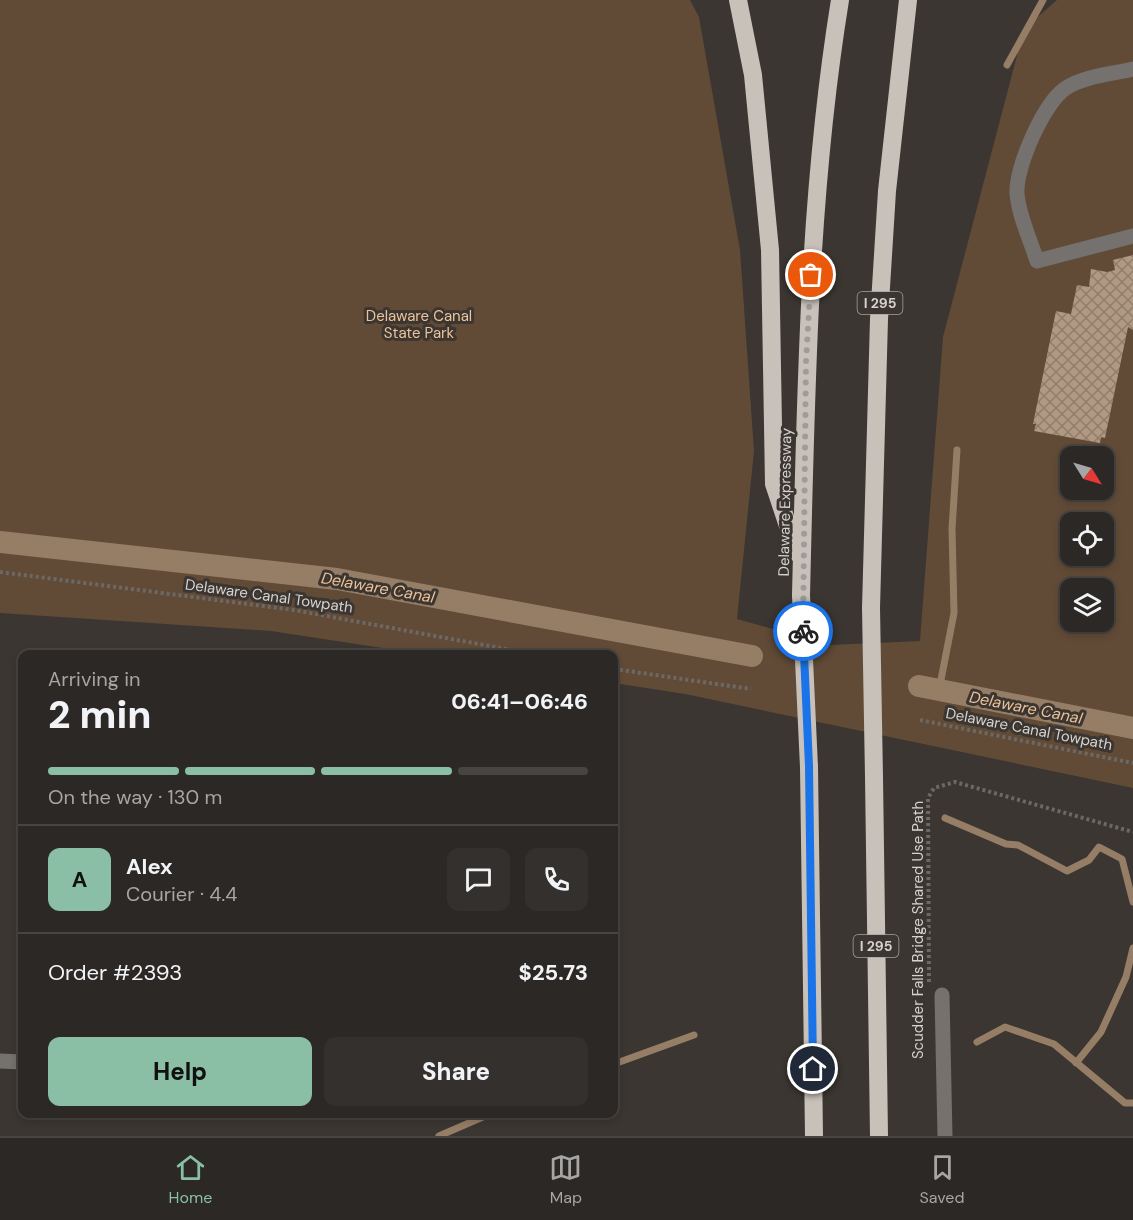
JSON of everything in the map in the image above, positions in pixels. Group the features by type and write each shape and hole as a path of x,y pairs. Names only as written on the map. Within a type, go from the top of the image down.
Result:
{"highway":[{"path":"738,0 753,75 770,250 774,484 802,566"},
{"name":"Delaware Expressway","path":"814,1136 809,766 801,595 806,362 820,153 840,0"},
{"name":"I 295","path":"879,1136 870,608 880,307 887,191 908,0"}],"street":[{"path":"1133,69 1079,82 1058,94 1044,115 1020,169 1017,193 1036,261 1133,236"},
{"path":"942,995 945,1136"},
{"path":"0,1061 18,1062"}],"path":[{"name":"Delaware Canal Towpath","path":"0,572 294,610 511,650"},
{"path":"618,670 751,689"},
{"name":"Delaware Canal Towpath","path":"920,720 1133,763"},
{"name":"Scudder Falls Bridge Shared Use Path","path":"929,985 928,798 934,788 955,782 1133,832"}],"green space":[{"name":"Delaware Canal State Park","path":"0,0 690,0 699,17 740,250 754,451 737,619 831,645 920,641 943,337 1024,29 1057,0 1133,0 1133,788 685,694 618,684 618,650 396,650 271,631 0,613"}],"building":[{"path":"1133,255 1133,330 1128,327 1105,438 1101,437 1100,443 1034,431 1036,424 1033,424 1056,311 1071,314 1077,285 1089,287 1091,269 1107,272 1115,270 1113,260"}],"waterway":[{"path":"1007,65 1043,0"},
{"path":"939,690 954,613 952,529 957,450"},
{"name":"Delaware Canal","path":"0,542 337,579 752,656"},
{"name":"Delaware Canal","path":"919,686 1133,728"},
{"path":"945,818 1006,844 1018,845 1067,871 1089,860 1099,847 1122,859 1133,902"},
{"path":"1076,1063 1101,1032 1126,977 1133,948"},
{"path":"977,1042 1005,1027 1054,1044 1125,1103 1133,1103"},
{"path":"618,1063 694,1035"},
{"path":"439,1136 480,1118"}],"way so far":[{"path":"803,631 801,595 806,362 811,275"}],"route":[{"path":"803,631 809,766 813,1069"}]}
